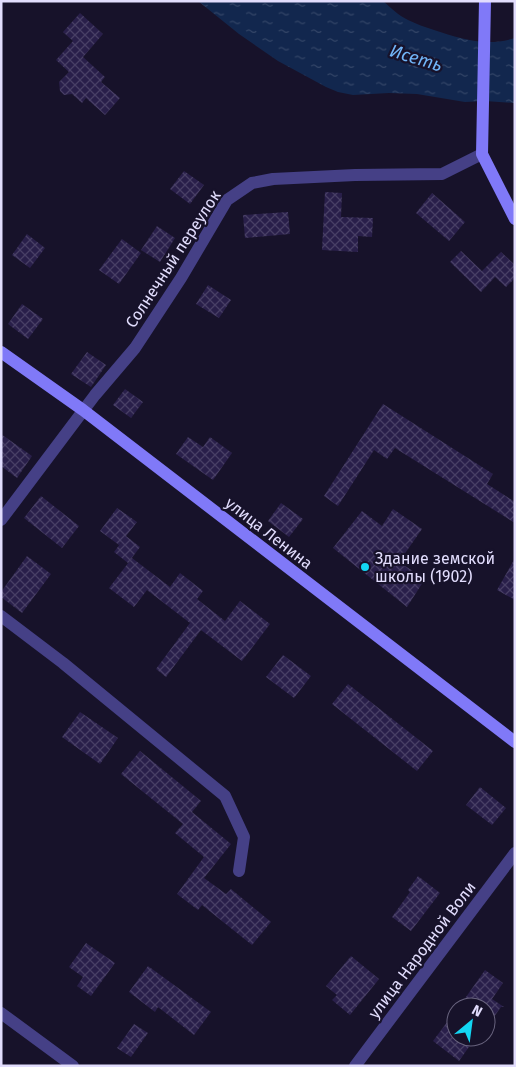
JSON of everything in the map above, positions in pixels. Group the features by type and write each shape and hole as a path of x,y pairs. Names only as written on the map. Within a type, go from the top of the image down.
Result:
{"street":[{"path":"485,2 482,154 515,219"},
{"name":"Солнечный переулок","path":"1,520 94,395 135,348 181,278 227,200 252,183 273,179 355,175 442,174 482,154"},
{"name":"улица Ленина","path":"1,352 84,410 515,742"},
{"path":"1,616 63,663 225,796 244,837 239,871"},
{"name":"улица Народной Воли","path":"355,1066 515,854"},
{"path":"1,1013 73,1066"}],"water":[{"name":"Исеть","path":"198,1 383,1 408,20 454,36 484,42 504,41 515,38 515,103 465,102 417,94 353,95 338,92 278,61 239,34"}],"building":[{"path":"80,13 103,34 83,57 105,77 101,82 120,98 105,115 86,98 82,103 72,94 64,95 60,91 59,82 69,72 56,60 73,41 63,32"},
{"path":"184,171 204,185 190,204 170,189"},
{"path":"325,192 342,193 341,217 373,218 372,237 358,236 358,252 322,250"},
{"path":"432,193 465,222 449,241 416,213"},
{"path":"288,212 290,234 245,238 243,215"},
{"path":"157,226 175,238 160,262 141,250"},
{"path":"27,234 45,248 30,268 12,255"},
{"path":"122,239 141,253 119,284 99,270"},
{"path":"461,251 482,271 501,252 515,265 515,278 506,287 495,277 481,292 450,262"},
{"path":"208,285 231,300 219,318 196,304"},
{"path":"22,304 43,319 28,339 8,324"},
{"path":"87,352 106,365 91,387 71,374"},
{"path":"125,389 143,402 131,418 113,405"},
{"path":"383,404 493,474 487,484 515,502 515,523 395,448 387,459 374,450 338,506 324,496"},
{"path":"1,434 32,456 17,478 1,466"},
{"path":"188,437 203,447 210,437 232,453 213,480 176,454"},
{"path":"41,496 79,526 62,548 24,518"},
{"path":"281,503 303,519 289,537 268,521"},
{"path":"117,508 137,522 119,545 100,531"},
{"path":"393,509 422,529 399,562 425,579 407,607 333,548 362,511 382,526"},
{"path":"126,536 140,547 128,563 114,552"},
{"path":"27,556 51,574 22,613 1,597 1,592"},
{"path":"132,558 170,587 180,573 203,591 197,599 225,621 240,601 270,624 242,661 201,630 166,677 156,669 190,623 147,590 134,607 109,588"},
{"path":"515,558 515,600 497,590"},
{"path":"283,655 311,676 294,698 266,677"},
{"path":"348,684 433,751 417,771 332,704"},
{"path":"80,712 118,738 100,764 62,737"},
{"path":"140,751 201,801 192,812 231,844 204,878 226,894 231,889 271,922 252,945 202,905 198,910 177,894 204,857 175,833 183,824 121,774"},
{"path":"480,787 506,808 492,825 466,805"},
{"path":"418,876 440,893 411,931 392,917 410,892 408,890"},
{"path":"86,943 115,963 91,996 77,986 83,977 69,967"},
{"path":"351,956 379,979 350,1015 332,1000 337,995 326,986"},
{"path":"148,966 211,1012 194,1035 158,1007 155,1012 129,992"},
{"path":"485,970 503,983 493,997 466,997"},
{"path":"496,1002 504,1007 501,1007 496,1014"},
{"path":"134,1024 148,1033 131,1057 117,1048"},
{"path":"446,1024 446,1047 469,1047 459,1061 433,1041"}],"place":[{"name":"Здание земской школы (1902)","path":"365,567"}]}
